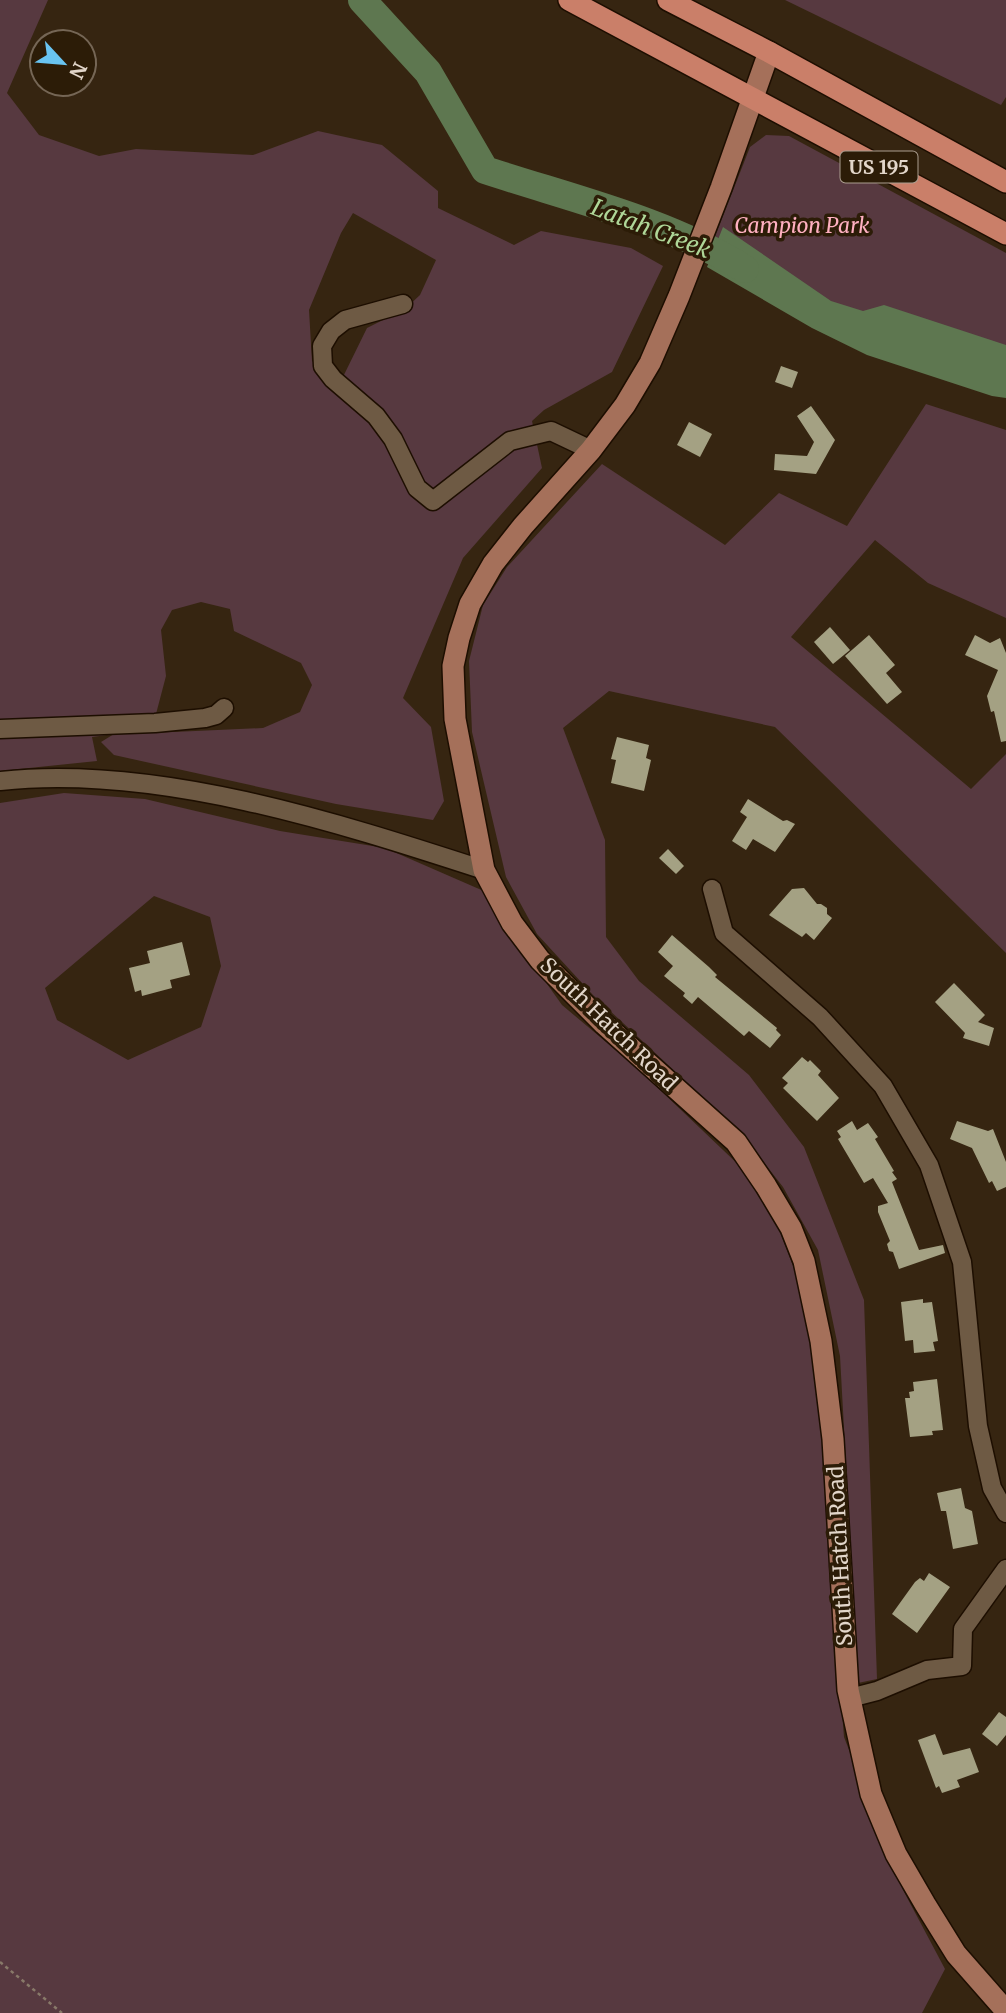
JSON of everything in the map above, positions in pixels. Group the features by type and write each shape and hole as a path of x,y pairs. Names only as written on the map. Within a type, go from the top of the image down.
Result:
{"highway":[{"name":"US 195","path":"569,0 1006,234"},
{"name":"US 195","path":"668,0 1006,182"}],"main road":[{"name":"South Hatch Road","path":"769,52 721,188 650,363 625,405 591,450 493,564 470,604 453,666 456,719 484,870 512,923 540,960 604,1024 736,1142 791,1228 804,1261 821,1341 833,1439 842,1618 850,1698 872,1794 897,1854 956,1954 1006,2011"}],"street":[{"path":"402,304 345,320 331,331 322,346 323,366 333,379 376,416 393,439 417,488 433,501 510,441 551,431 591,450"},
{"path":"0,729 169,722 205,718 216,715 224,708"},
{"path":"0,781 108,780 213,794 313,818 484,870"},
{"path":"712,889 724,933 820,1017 883,1086 929,1166 962,1262 978,1426 992,1488 1006,1513"},
{"path":"850,1698 928,1670 962,1667 963,1629 1006,1569"}],"path":[{"path":"0,1962 62,2013"}],"green space":[{"path":"0,0 48,0 36,28 28,28 28,45 7,93 39,135 99,156 136,149 253,155 318,131 382,145 438,191 438,208 514,245 541,231 631,248 663,266 612,372 544,410 532,421 542,468 463,558 403,698 431,727 444,801 433,820 336,804 114,755 101,742 114,734 92,737 97,761 0,771","holes":["353,213 436,260 420,295 405,309 367,328 339,385 312,361 309,310 341,233","201,602 230,609 234,631 301,663 312,685 300,712 263,728 151,733 166,676 161,630 172,610"]},
{"path":"785,0 1006,0 1006,97 1001,105"},
{"name":"Campion Park","path":"766,135 789,136 1006,253 1006,373 826,319 707,257 750,147"},
{"path":"926,404 1006,430 1006,618 928,583 875,540 791,637 971,789 1006,754 1006,953 775,727 609,691 563,728 605,840 606,937 639,981 749,1075 804,1147 864,1300 877,1679 858,1683 840,1356 818,1250 783,1187 741,1133 593,995 537,934 506,877 472,732 469,661 483,605 507,567 602,464 725,545 779,493 847,526"},
{"path":"64,793 145,799 280,831 385,848 486,892 562,1005 637,1068 744,1170 778,1227 802,1289 820,1383 844,1737 903,1890 945,1969 922,2013 0,2013 0,803","holes":["154,896 210,917 221,966 201,1027 128,1060 57,1020 45,988"]}],"shaded area":[{"path":"723,227 831,301 863,311 884,305 1006,345 1006,398 992,396 867,355 812,328 707,267"}],"building":[{"path":"781,366 798,372 792,388 775,382"},
{"path":"811,406 835,440 816,474 774,470 775,454 807,456 814,442 797,416"},
{"path":"689,422 712,434 700,457 677,445"},
{"path":"830,627 850,650 833,664 814,642"},
{"path":"869,635 895,665 886,673 902,692 887,704 845,656"},
{"path":"975,635 990,643 1000,638 1006,653 1006,741 1001,742 994,711 991,712 987,696 998,670 965,655"},
{"path":"617,737 649,745 646,758 651,760 644,791 611,783 616,760 611,759"},
{"path":"748,799 783,821 795,824 775,852 753,839 746,850 732,841 747,817 740,812"},
{"path":"668,849 684,866 676,874 659,858"},
{"path":"804,888 817,904 827,908 827,914 832,918 814,940 806,933 802,937 769,915 792,889"},
{"path":"672,935 709,967 717,975 715,977 777,1028 781,1035 770,1048 749,1031 744,1036 698,997 692,1004 683,996 685,993 664,976 673,966 658,952"},
{"path":"182,942 190,975 170,980 172,988 142,996 141,990 135,992 129,968 150,963 147,951"},
{"path":"954,983 985,1015 978,1022 994,1028 989,1046 963,1038 965,1033 935,1002"},
{"path":"802,1057 808,1062 810,1060 821,1071 818,1075 839,1098 817,1121 783,1088 788,1083 782,1078"},
{"path":"852,1121 857,1130 868,1123 878,1137 875,1139 897,1179 892,1182 919,1250 943,1245 945,1253 899,1269 893,1252 889,1251 887,1244 890,1241 878,1212 878,1206 888,1203 873,1178 864,1183 838,1139 841,1137 837,1131"},
{"path":"957,1121 988,1131 993,1129 1006,1162 1006,1187 997,1191 992,1181 989,1183 972,1148 950,1139"},
{"path":"923,1299 923,1303 932,1302 938,1341 933,1342 935,1351 914,1353 913,1340 905,1341 901,1302"},
{"path":"937,1379 943,1430 932,1431 933,1435 910,1437 905,1398 910,1398 909,1392 914,1391 913,1382"},
{"path":"961,1488 965,1508 972,1511 978,1544 953,1549 946,1511 941,1511 937,1493"},
{"path":"929,1573 950,1587 917,1633 892,1614 915,1582 920,1578 924,1581"},
{"path":"999,1712 1006,1717 1006,1735 997,1746 982,1734"},
{"path":"935,1734 943,1755 970,1748 979,1772 957,1780 960,1787 942,1793 939,1786 936,1788 918,1740"}],"waterway":[{"name":"Latah Creek","path":"362,0 428,72 485,170 651,224 715,252 745,269"}]}
